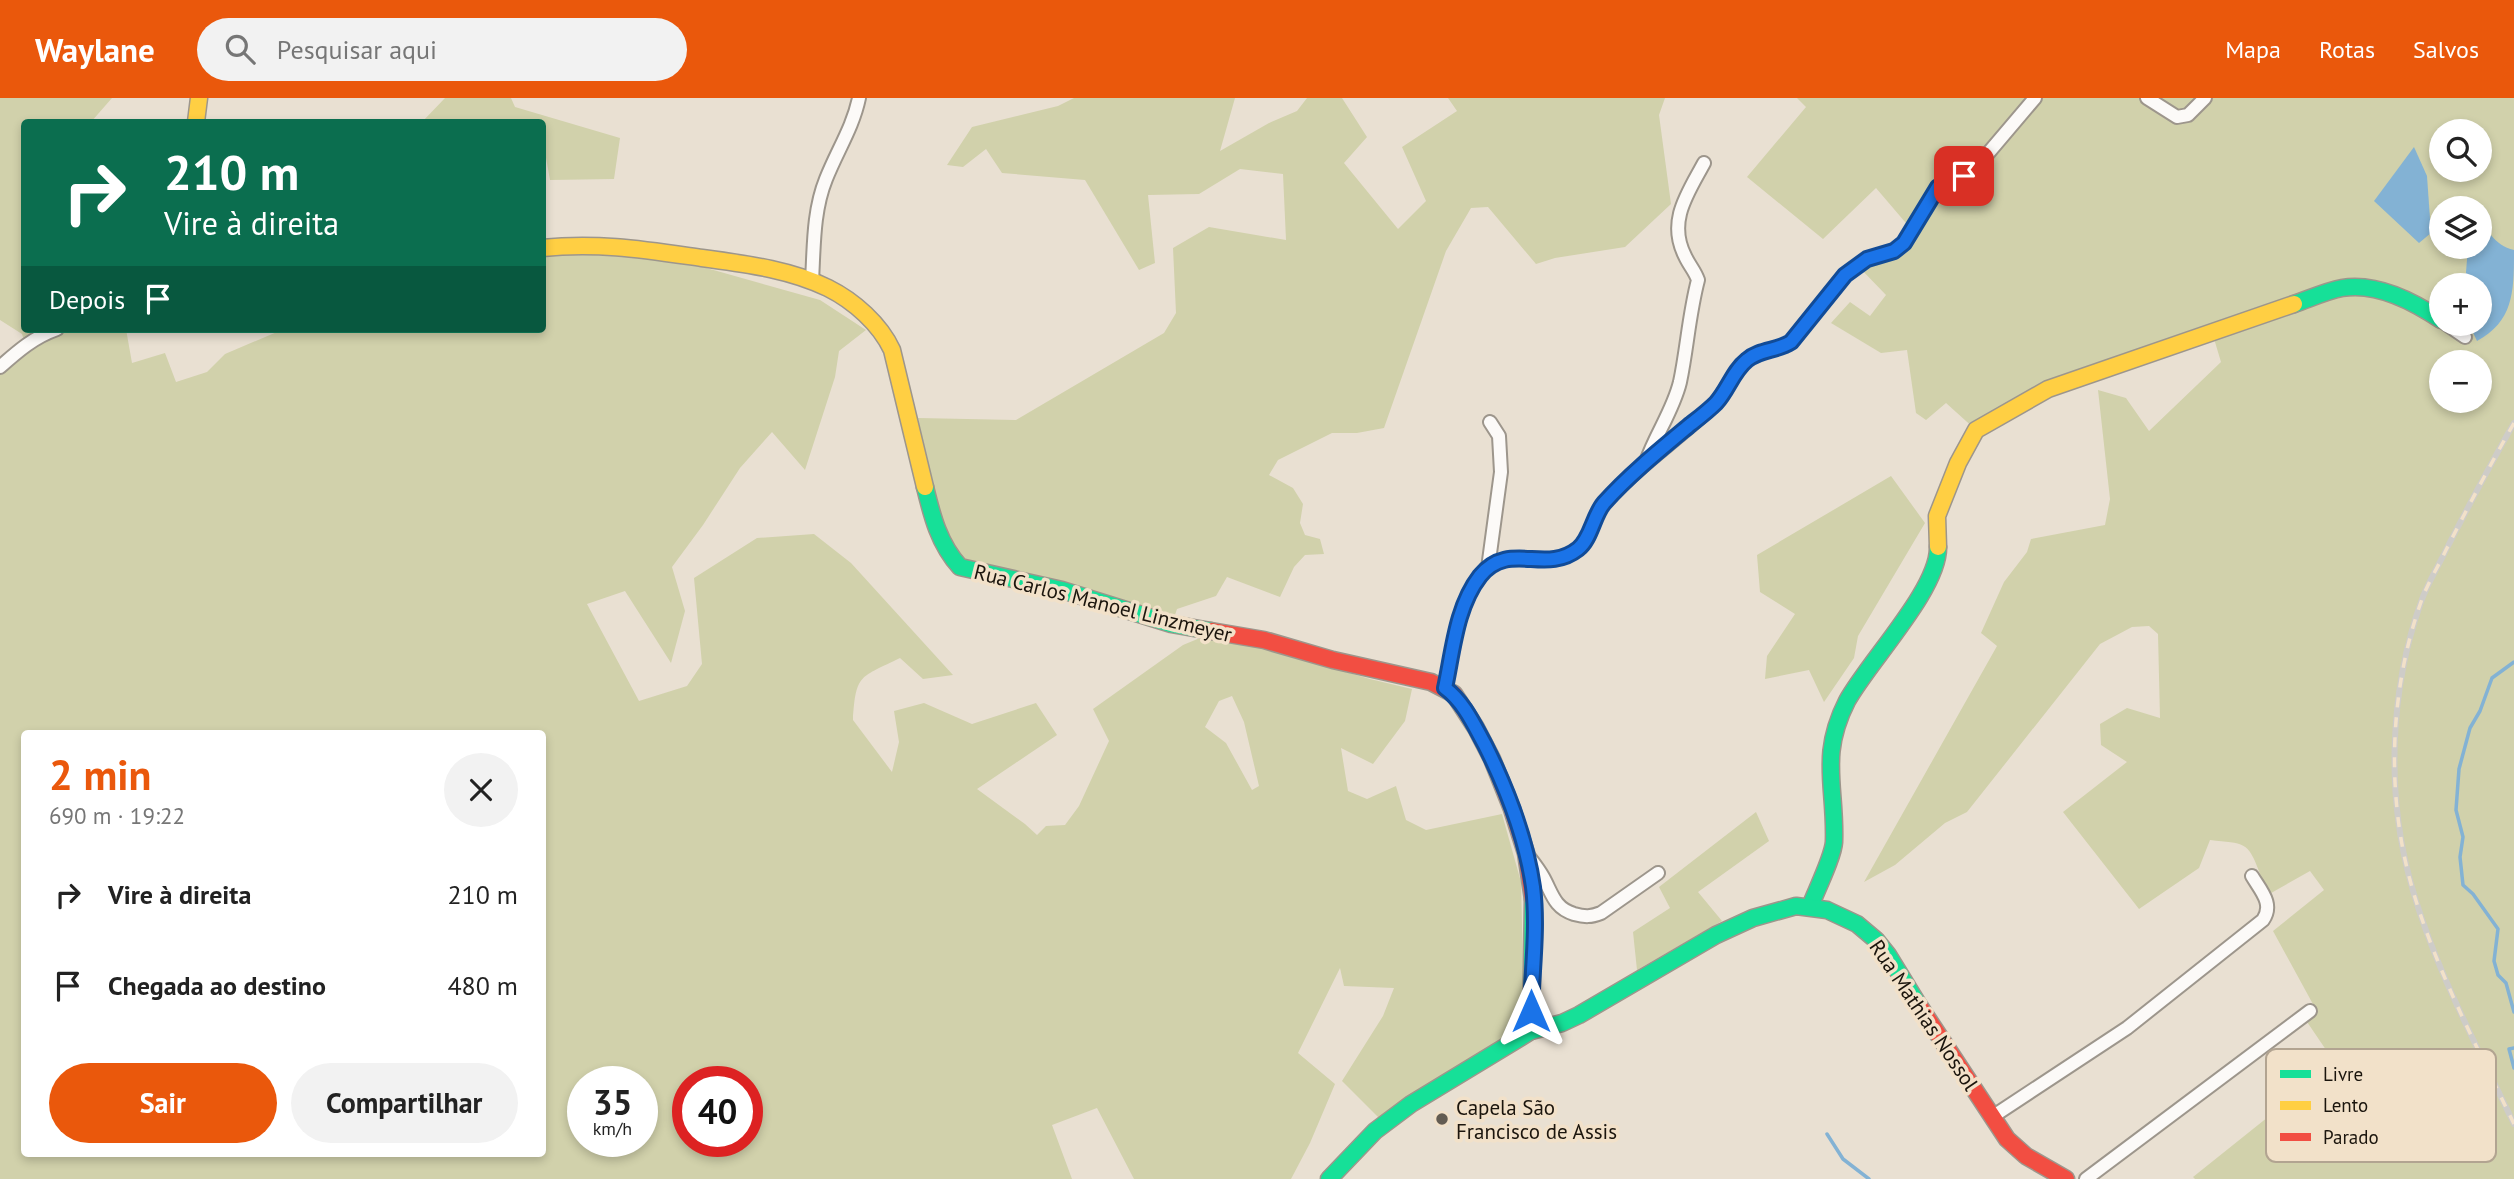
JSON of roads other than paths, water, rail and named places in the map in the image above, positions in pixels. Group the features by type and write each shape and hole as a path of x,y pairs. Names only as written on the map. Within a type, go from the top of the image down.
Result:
{"street":[{"path":"196,119 199,98"},
{"path":"812,281 816,212 826,178 843,144 859,98"},
{"path":"1531,1031 1534,908 1526,853 1492,759 1462,705 1445,688 1461,613 1472,587 1488,568 1505,558 1551,560 1562,558 1578,549 1584,543 1599,510 1645,463 1718,401 1746,360 1755,354 1783,347 1791,342 1845,275 1867,259 1894,251 1904,243 1938,187 1964,176 1979,164 2035,98"},
{"path":"2147,98 2177,117 2189,115 2205,98"},
{"path":"1645,463 1654,438 1670,412 1680,383 1690,312 1698,280 1684,256 1677,236 1680,206 1704,163"},
{"name":"Rua Carlos Manoel Linzmeyer","path":"546,248 610,245 764,268 828,288 865,313 888,340 934,525 945,549 960,567 1062,590 1171,624 1264,640 1333,660 1432,682 1445,688"},
{"path":"1810,907 1834,845 1829,766 1833,736 1848,700 1932,577 1938,554 1937,516 1958,463 1976,430 2048,389 2342,288 2390,292 2429,311"},
{"path":"0,367 26,344 49,333"},
{"path":"1488,568 1502,472 1499,436 1490,422"},
{"path":"1526,853 1539,870 1558,907 1583,917 1601,913 1658,873"},
{"path":"1992,1117 2127,1028 2263,920 2268,913 2268,905 2252,876"},
{"name":"Rua Mathias Nossol","path":"1329,1179 1393,1116 1531,1031 1562,1023 1579,1015 1716,935 1767,912 1796,906 1810,907 1845,918 1866,930 1888,956 2000,1131 2017,1149 2066,1179"},
{"path":"2086,1179 2310,1011"}],"water":[{"path":"2414,147 2427,176 2429,235 2419,243 2374,201"},
{"path":"2492,236 2514,250 2509,303 2505,314 2492,330 2492,273 2466,273 2467,259 2492,259"}],"waterway":[{"path":"2514,662 2492,678 2480,711 2470,728 2459,769 2456,810 2463,837 2460,857 2463,885 2473,894 2498,929 2494,961 2498,975 2506,983 2514,1012"},
{"path":"2514,1048 2509,1049 2514,1068"},
{"path":"1827,1134 1843,1159 1869,1179"}],"railway":[{"path":"2478,1049 2430,942 2410,880 2397,811 2395,740 2403,670 2421,602 2429,582 2514,423"},
{"path":"2496,1087 2514,1124"}],"place":[{"name":"Capela São Francisco de Assis","path":"1442,1119"}]}
